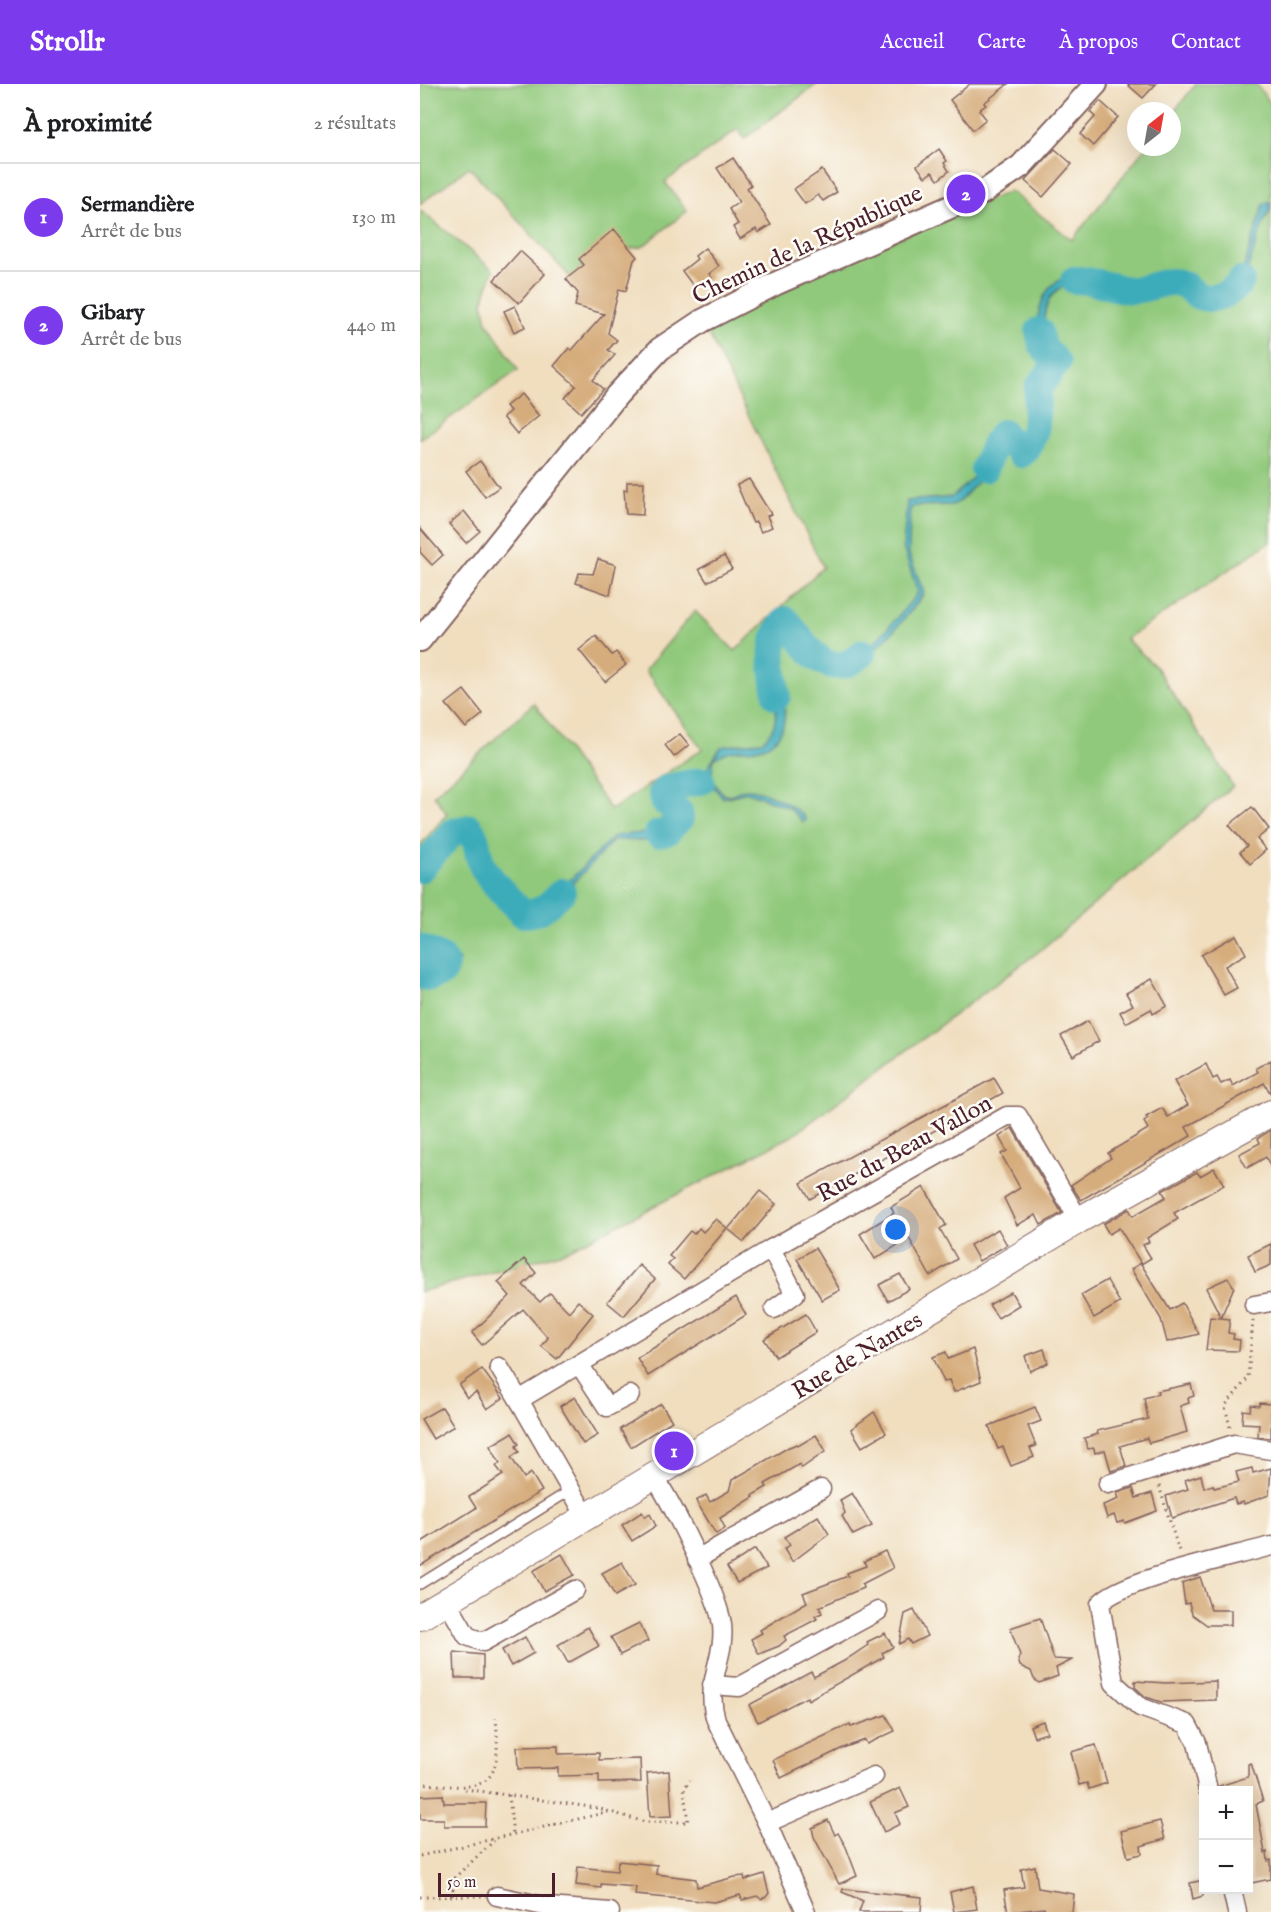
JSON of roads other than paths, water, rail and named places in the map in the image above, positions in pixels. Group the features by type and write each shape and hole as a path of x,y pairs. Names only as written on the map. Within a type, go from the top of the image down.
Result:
{"main road":[{"name":"Rue de Nantes","path":"420,1617 1079,1220 1271,1113"}],"street":[{"name":"Chemin de la République","path":"420,640 617,395 660,349 702,321 777,283 982,193 1021,166 1096,84"},
{"name":"Rue du Beau Vallon","path":"519,1400 771,1249 1007,1116 1018,1116 1079,1220"},
{"path":"771,1249 795,1294 774,1309"},
{"path":"579,1364 607,1407 630,1395"},
{"path":"499,1367 587,1518"},
{"path":"1108,1484 1234,1444 1271,1450"},
{"path":"654,1478 697,1559 723,1625 712,1685 711,1704 716,1720 767,1823 806,1912"},
{"path":"697,1559 821,1490"},
{"path":"1207,1786 1197,1743 1186,1725 1140,1707 1114,1683 1100,1604 1106,1596 1139,1583 1271,1546"},
{"path":"446,1600 467,1636 483,1642 575,1590"},
{"path":"712,1685 739,1687 878,1611"},
{"path":"767,1823 874,1776"},
{"path":"1233,1894 1237,1912"},
{"path":"497,1896 549,1910 610,1912"}],"lane":[{"path":"420,1584 571,1490"}],"water":[{"path":"1264,203 1271,203 1250,263 1241,283 1226,301 1192,302 1177,287 1172,286 1133,297 1121,296 1087,286 1072,285 1054,293 1045,313 1042,344 1059,359 1036,392 1040,417 1025,459 1021,464 996,443 984,475 959,502 952,505 914,506 910,510 909,554 924,593 906,617 893,632 862,659 847,669 832,674 813,670 798,655 784,631 769,649 784,702 785,717 782,729 775,740 763,747 735,750 714,759 711,779 724,795 747,789 762,792 789,805 806,820 803,822 789,808 748,792 723,798 709,782 666,790 663,793 664,797 679,804 684,810 680,828 652,841 614,840 541,917 534,921 518,921 471,870 467,835 462,831 448,838 435,861 420,874 420,864 447,831 460,826 471,828 481,870 518,913 531,914 542,908 613,837 656,832 671,826 676,809 658,800 659,786 699,780 721,747 762,741 771,732 776,708 768,670 766,646 770,635 782,618 817,663 841,664 852,659 883,633 918,593 903,547 907,501 952,497 976,475 999,431 1018,454 1029,430 1033,388 1054,361 1037,343 1039,310 1048,290 1065,278 1077,277 1128,290 1176,280 1198,297 1224,294 1243,270"},
{"path":"420,944 441,948 455,955 459,960 456,974 440,982 420,983 420,976 426,978 439,972 443,959 420,950"}],"waterway":[{"path":"1074,280 1129,290 1176,282 1205,298 1228,293 1241,281"},
{"path":"984,469 995,443 1003,433 1021,454 1027,448 1035,430 1038,388 1057,363 1042,345 1039,331"},
{"path":"777,696 773,647 786,620 810,651 828,664 839,665 850,662 863,653"},
{"path":"658,834 667,832 680,818 679,812 664,801 662,793 667,788 701,781"},
{"path":"420,869 453,832 470,828 487,874 523,914 540,910 562,892"},
{"path":"420,948 442,958 445,964 442,973 432,977 420,976"}],"place":[{"name":"Gibary","path":"966,194"},
{"name":"Sermandière","path":"674,1451"}]}
